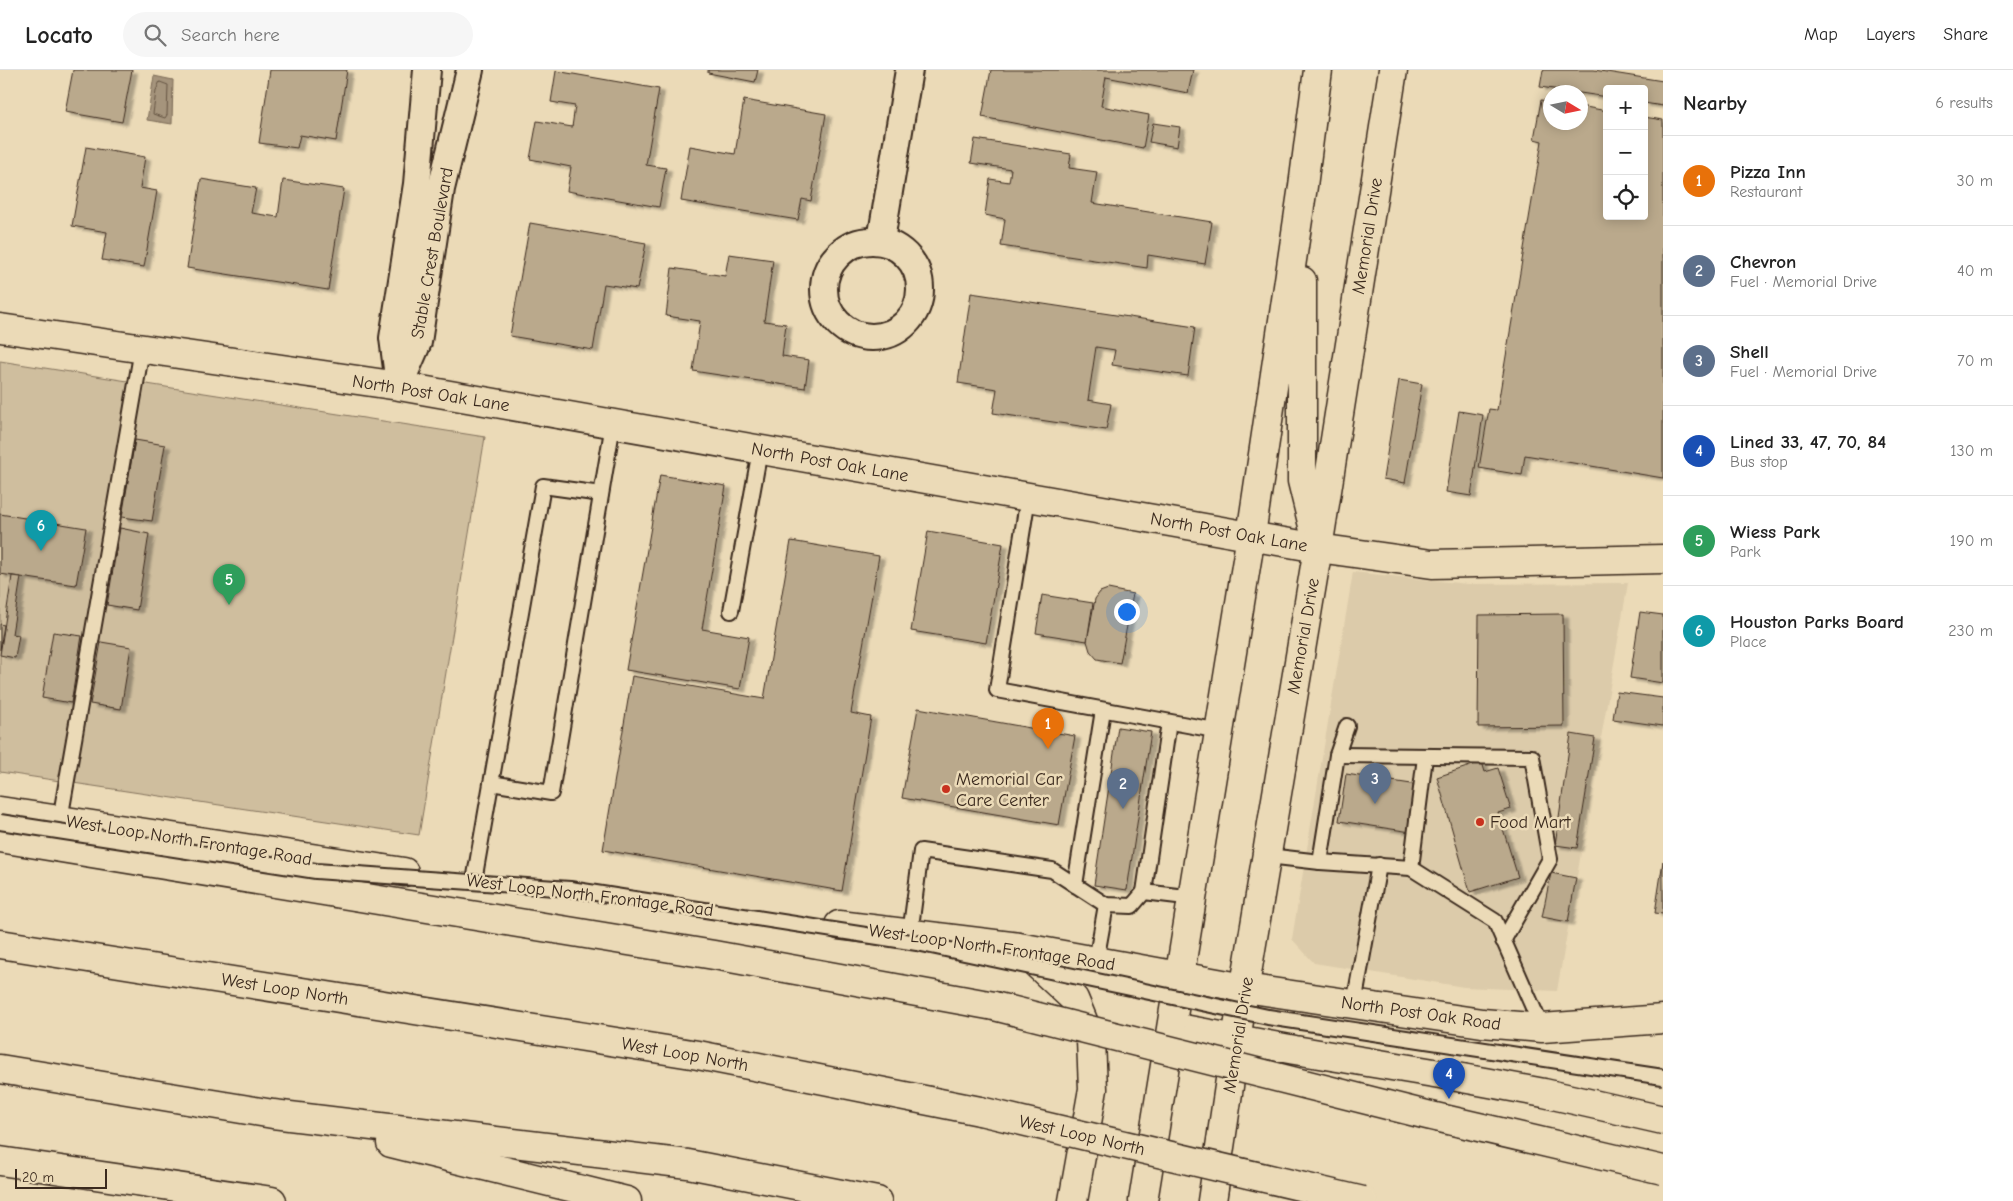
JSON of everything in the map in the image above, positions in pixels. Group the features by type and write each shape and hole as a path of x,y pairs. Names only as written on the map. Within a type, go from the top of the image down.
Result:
{"main road":[{"path":"1143,1201 1252,535 1318,70"},
{"name":"Memorial Drive","path":"1212,1201 1236,1039 1318,548 1393,70"},
{"path":"1302,186 1302,481 1318,548"},
{"name":"North Post Oak Lane","path":"0,328 399,386 1318,548 1432,564 1663,559"},
{"name":"West Loop North Frontage Road","path":"0,810 360,867 1018,947 1180,976"},
{"path":"0,838 714,955 994,1006 1427,1115 1663,1170"},
{"name":"West Loop North","path":"0,944 698,1055 980,1111 1363,1201"},
{"path":"1018,947 1074,999 1092,1040 1093,1089 1073,1201"},
{"name":"North Post Oak Road","path":"1180,976 1245,988 1482,1023 1542,1028 1663,1019"},
{"path":"1172,1027 1544,1093 1663,1120"},
{"path":"0,1069 273,1114 688,1164 877,1201"},
{"path":"273,1114 627,1201"},
{"path":"0,1161 272,1201"}],"street":[{"name":"Stable Crest Boulevard","path":"399,386 393,338 417,184 427,70"},
{"name":"Stable Crest Boulevard","path":"399,386 418,342 441,189 470,70"},
{"path":"881,240 909,70"}],"lane":[{"path":"60,820 142,349"},
{"path":"491,783 551,793 613,424"},
{"path":"731,611 760,450"},
{"path":"474,880 543,486 601,494"},
{"path":"1028,497 997,690 1220,731"},
{"path":"1075,884 1103,710"},
{"path":"910,934 920,851 1052,870 1106,905 1132,906 1144,892 1170,722"},
{"path":"1320,862 1337,756 1347,726"},
{"path":"1337,756 1532,757 1550,859 1503,941"},
{"path":"1411,868 1425,757"},
{"path":"0,822 316,872 570,889 917,943 1268,1017 1663,1077"},
{"path":"1268,856 1320,862 1411,868 1495,921 1542,1028"},
{"path":"1354,1004 1379,865"},
{"path":"1144,892 1194,898"},
{"path":"1096,961 1106,905"}],"shaded area":[{"path":"0,361 485,437 419,835 0,772"},
{"path":"1353,572 1468,584 1628,583 1557,991 1464,987 1314,963 1292,939"}],"water":[{"path":"154,76 173,80 172,124 147,120"}],"building":[{"path":"73,70 132,70 122,122 65,112"},
{"path":"270,70 347,70 336,141 300,135 297,148 259,143"},
{"path":"708,70 758,70 755,82 708,73"},
{"path":"991,70 1193,70 1188,93 1106,77 1101,106 1149,115 1143,148 982,117"},
{"path":"1543,70 1594,70 1663,81 1663,106 1648,104 1648,85 1603,85 1603,96 1588,94 1588,85 1543,85 1543,87 1540,87"},
{"path":"556,71 659,89 646,165 666,168 659,207 567,191 571,167 530,159 537,121 572,127 575,106 551,102"},
{"path":"744,100 826,114 811,201 802,199 798,220 681,201 690,146 735,154"},
{"path":"1541,100 1543,100 1543,130 1588,130 1588,107 1603,110 1603,220 1648,220 1648,118 1663,120 1663,478 1525,455 1522,475 1479,468 1489,409 1497,410 1542,141 1534,139"},
{"path":"1153,123 1180,127 1177,147 1149,142"},
{"path":"975,139 1071,154 1069,168 1097,172 1092,203 1212,222 1205,264 1148,255 1147,268 1001,246 1005,219 985,215 990,179 1009,182 1011,169 971,163"},
{"path":"86,147 145,157 140,188 157,191 144,267 102,260 107,232 72,226"},
{"path":"201,179 256,188 251,213 278,217 283,180 344,189 328,290 187,268"},
{"path":"530,223 646,243 637,289 604,284 593,350 510,336"},
{"path":"729,254 773,260 764,321 786,324 782,356 809,360 805,388 693,371 700,321 666,316 672,268 725,276"},
{"path":"971,293 1195,327 1188,376 1112,365 1115,350 1096,347 1088,400 1111,404 1106,430 993,413 997,389 958,383"},
{"path":"1399,380 1422,384 1405,483 1383,479"},
{"path":"1459,411 1483,415 1471,496 1446,492"},
{"path":"135,440 165,445 152,521 122,517"},
{"path":"660,475 726,486 702,629 749,637 740,689 626,670"},
{"path":"0,514 86,528 76,585 0,574"},
{"path":"120,528 149,534 137,610 107,605"},
{"path":"928,531 1003,544 986,643 911,631"},
{"path":"791,541 879,556 851,713 871,717 842,891 603,850 632,676 764,699"},
{"path":"12,576 21,577 12,634 19,635 15,658 0,655"},
{"path":"1108,589 1133,594 1120,663 1097,659 1090,651 1087,641 1095,599 1100,592"},
{"path":"1042,595 1093,603 1087,641 1036,633"},
{"path":"1640,612 1663,615 1663,683 1630,678"},
{"path":"1563,614 1564,726 1478,727 1479,615"},
{"path":"0,624 4,625 0,650"},
{"path":"53,632 82,636 71,703 42,698"},
{"path":"101,642 131,647 121,709 90,704"},
{"path":"1617,692 1663,698 1663,726 1613,719"},
{"path":"918,708 1075,736 1059,825 902,798"},
{"path":"1118,727 1151,732 1127,890 1094,885"},
{"path":"1571,734 1595,738 1577,848 1555,845"},
{"path":"1482,762 1485,772 1498,768 1511,809 1498,813 1518,877 1470,892 1437,777"},
{"path":"1346,774 1418,785 1411,832 1339,821"},
{"path":"1663,861 1663,914 1655,913"},
{"path":"1551,873 1576,878 1568,922 1542,917"}],"place":[{"name":"Houston Parks Board","path":"41,551"},
{"name":"Wiess Park","path":"229,605"},
{"name":"Pizza Inn","path":"1048,749"},
{"name":"Memorial Car Care Center","path":"946,789"},
{"name":"Shell","path":"1375,804"},
{"name":"Chevron","path":"1123,809"},
{"name":"Food Mart","path":"1480,822"},
{"name":"Lined 33, 47, 70, 84","path":"1449,1099"}]}
